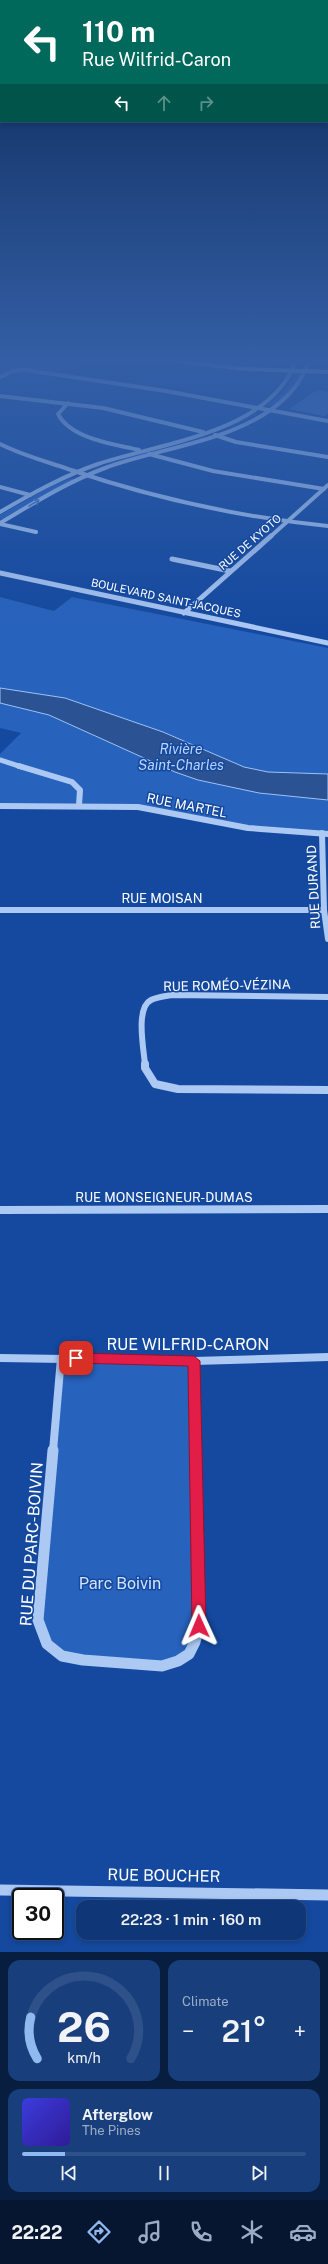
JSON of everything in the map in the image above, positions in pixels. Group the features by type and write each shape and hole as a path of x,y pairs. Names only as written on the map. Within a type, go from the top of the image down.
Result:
{"street":[{"path":"13,450 87,476 164,500 231,514 328,526"},
{"path":"0,512 76,472 139,450"},
{"path":"0,523 43,497 87,476 163,450"},
{"path":"286,450 328,457"},
{"path":"149,454 183,465 225,474 324,489"},
{"name":"RUE DE KYOTO","path":"184,612 328,485"},
{"path":"0,487 30,495"},
{"path":"0,523 36,532"},
{"path":"172,559 230,571"},
{"name":"BOULEVARD SAINT-JACQUES","path":"0,573 328,643"},
{"path":"0,760 72,782 80,790 79,805"},
{"name":"RUE MARTEL","path":"0,806 79,805 152,809 274,832 325,833"},
{"name":"RUE DURAND","path":"325,833 324,910 328,939"},
{"name":"RUE MOISAN","path":"0,910 324,910"},
{"name":"RUE ROMÉO-VÉZINA","path":"328,996 172,995 150,1000 144,1007 141,1016 145,1068 155,1084 178,1089 328,1090"},
{"name":"RUE MONSEIGNEUR-DUMAS","path":"0,1210 328,1209"},
{"name":"RUE WILFRID-CARON","path":"0,1358 194,1361 328,1357"},
{"name":"RUE DU PARC-BOIVIN","path":"61,1358 38,1620 41,1635 48,1646 58,1654 72,1660 162,1666 177,1663 187,1655 197,1643 199,1626 194,1361"},
{"name":"RUE BOUCHER","path":"0,1890 328,1895"}],"green space":[{"path":"151,450 157,450 89,470"},
{"path":"72,478 74,479 0,520 0,515 53,485"},
{"path":"0,597 54,611 72,597 328,648 328,774 268,772 244,767 163,732 65,698 0,688"},
{"path":"0,703 49,715 175,772 198,780 259,793 328,800 328,834 274,832 160,809 0,806 0,754 21,733 0,728"},
{"name":"Parc Boivin","path":"61,1358 194,1361 197,1643 177,1663 58,1654 38,1620"}],"water":[{"name":"Rivière Saint-Charles","path":"0,688 65,698 163,732 244,767 268,772 328,774 328,800 259,793 198,780 175,772 49,715 0,703"}],"route":[{"path":"76,1358 194,1361 199,1626"}]}
